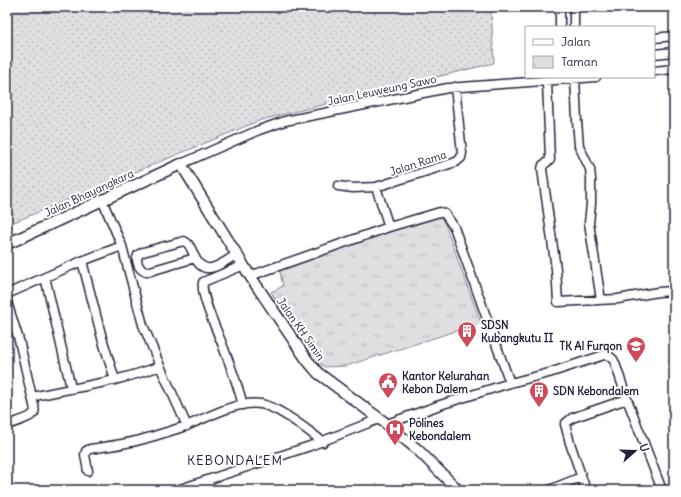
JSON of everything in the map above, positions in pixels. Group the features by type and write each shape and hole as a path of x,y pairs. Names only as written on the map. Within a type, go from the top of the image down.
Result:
{"street":[{"path":"560,7 560,26"},
{"path":"574,7 574,26"},
{"path":"655,38 674,36"},
{"path":"655,54 674,52"},
{"path":"655,71 674,69"},
{"name":"Jalan Leuweung Sawo","path":"181,164 259,130 285,121 454,87 547,82 561,78 575,78"},
{"path":"575,78 580,146 590,169 592,179 589,223 601,300"},
{"path":"547,82 550,160 543,165 542,169 556,268 557,300 560,302 601,300 674,291"},
{"name":"Jalan Rama","path":"376,187 456,162 461,158 462,153 454,87"},
{"name":"Jalan Bhayangkara","path":"7,244 181,164"},
{"name":"Jalan KH Simin","path":"181,164 250,276 306,360 318,373 418,450 458,490"},
{"path":"338,186 353,188 376,187 389,227"},
{"path":"102,200 122,246 144,325 160,366 187,426"},
{"path":"250,276 389,227 440,212 445,214 454,226 510,383"},
{"path":"195,258 147,272 142,271 137,259 138,255 143,252 184,241 190,247 195,258 202,266 210,269 216,268 237,254"},
{"path":"7,294 82,261 122,246"},
{"path":"82,261 102,338 115,380"},
{"path":"243,405 202,287 203,282 244,265"},
{"path":"44,278 71,388"},
{"path":"7,302 35,409 34,414 31,417 7,425"},
{"path":"176,490 383,422 608,355 613,358 615,363 662,490"},
{"path":"32,397 115,380 143,373 160,366"},
{"path":"586,490 565,426 566,422 572,418 628,399"},
{"path":"88,471 85,455 86,451 90,449 145,439 187,426 214,414 243,405 259,404 270,406 306,428 323,442"},
{"path":"549,490 581,476"},
{"path":"207,480 211,490"}],"green space":[{"path":"7,7 491,7 494,63 261,120 7,225"},
{"path":"442,216 481,323 346,366 324,367 301,342 271,292 283,286 278,263"}],"place":[{"name":"SDSN Kubangkutu II","path":"467,348"},
{"name":"TK Al Furqon","path":"636,363"},
{"name":"Kantor Kelurahan Kebon Dalem","path":"388,399"},
{"name":"SDN Kebondalem","path":"539,408"},
{"name":"Polines Kebondalem","path":"395,446"}],"district":[{"name":"KEBONDALEM","path":"235,460"}]}
